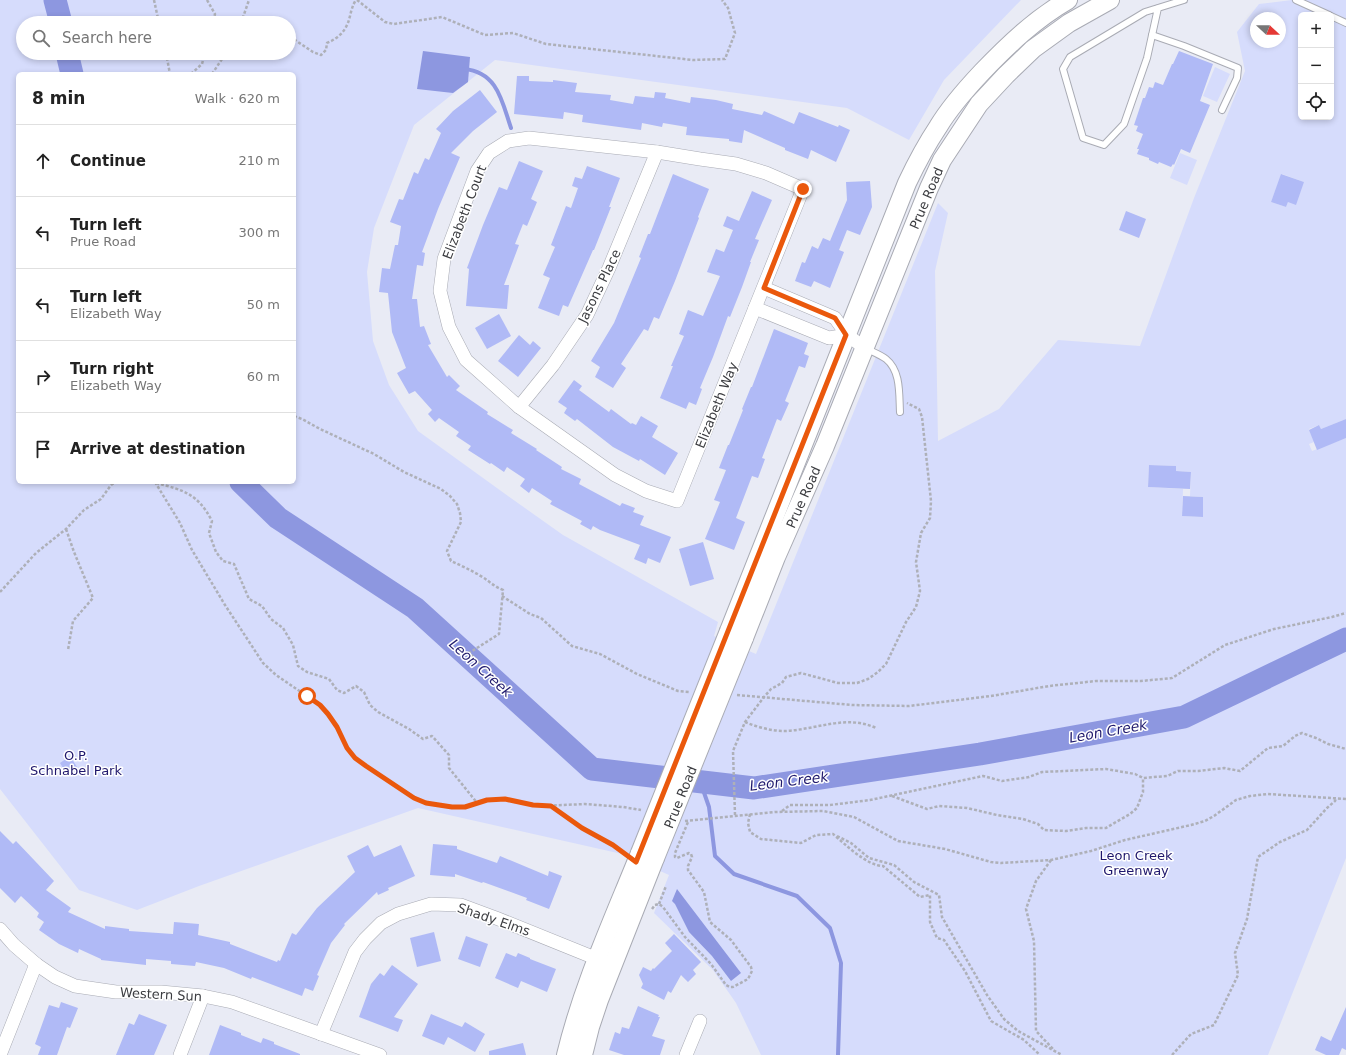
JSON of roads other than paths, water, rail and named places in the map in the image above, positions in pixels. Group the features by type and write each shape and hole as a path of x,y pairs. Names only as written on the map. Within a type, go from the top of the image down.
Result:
{"main road":[{"name":"Prue Road","path":"566,1055 573,1025 605,962 644,858 736,635 846,335 906,183 938,125 964,92 1020,34 1068,0"},
{"name":"Prue Road","path":"736,635 776,557 825,446 929,188 942,160 979,104 1033,49 1068,23 1110,0"},
{"name":"Prue Road","path":"582,1055 605,962"}],"street":[{"name":"Elizabeth Court","path":"677,502 646,491 615,475 519,407 466,360 448,328 440,291 444,259 477,171 489,153 508,141 529,138 657,152 700,160 736,164 766,173 803,189"},
{"name":"Jasons Place","path":"519,407 553,365 587,315 609,268 657,152"},
{"name":"Elizabeth Way","path":"677,502 803,189"},
{"path":"764,288 835,318 846,335 865,348"},
{"path":"755,308 829,338 846,335"},
{"name":"Shady Elms","path":"321,1034 355,952 365,939 381,924 398,914 431,904 462,905 605,962"},
{"name":"Western Sun","path":"0,929 14,945 36,964 55,977 75,986 116,992 161,992 203,996 232,1002 380,1055"},
{"path":"0,1055 36,964"},
{"path":"180,1055 203,996"},
{"path":"686,1055 700,1021"}],"lane":[{"path":"1158,8 1147,58 1124,124 1104,145 1083,138 1064,69 1070,57 1145,12 1158,8 1184,0"},
{"path":"1296,0 1323,12"},
{"path":"1334,17 1346,23"},
{"path":"1152,35 1238,68 1237,78 1222,110"},
{"path":"865,348 886,358 894,367 898,380 900,412"}],"water":[{"path":"423,51 470,57 468,82 453,93 417,89"},
{"path":"677,889 741,973 731,981 712,956 689,932 672,901"}],"waterway":[{"name":"Leon Creek","path":"55,0 59,16"},
{"name":"Leon Creek","path":"69,60 72,72"},
{"path":"464,69 475,71 491,82 501,99 511,128"},
{"name":"Leon Creek","path":"243,484 278,518 415,608 592,769 754,788 980,754 1184,717 1346,639"},
{"path":"700,781 709,807 715,856 734,874 797,896 830,928 841,963 838,1055"}],"park label":[{"name":"O.P. Schnabel Park","path":"76,762"},
{"name":"Leon Creek Greenway","path":"1136,862"}]}
